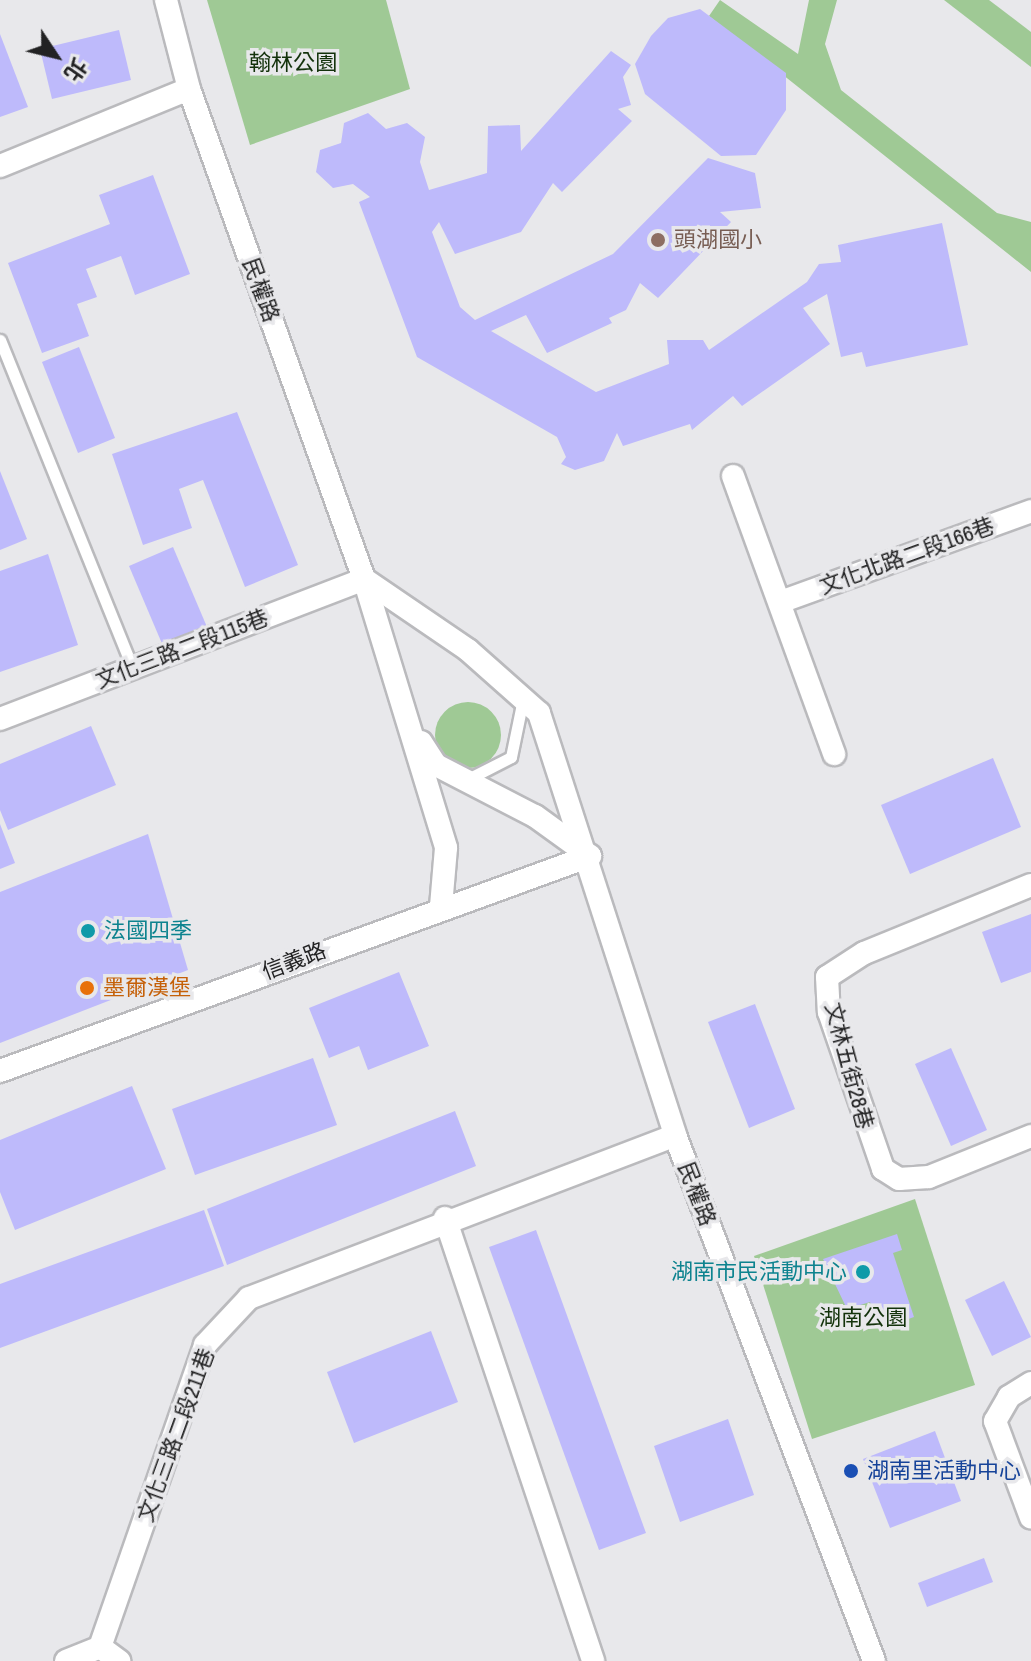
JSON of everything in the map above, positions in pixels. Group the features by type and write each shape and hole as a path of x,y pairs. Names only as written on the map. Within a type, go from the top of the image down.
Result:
{"street":[{"name":"民權路","path":"166,0 189,89 364,579 446,848 441,906"},
{"path":"0,166 189,89"},
{"path":"733,476 783,601 834,754"},
{"name":"文化北路二段166巷","path":"783,601 1031,511"},
{"name":"民權路","path":"364,579 468,650 539,713 590,856 675,1135 874,1661"},
{"name":"文化三路二段115巷","path":"0,719 364,579"},
{"name":"民權路","path":"406,721 436,765 535,816 590,856"},
{"name":"信義路","path":"0,1071 441,906 590,856"},
{"name":"文林五街28巷","path":"1031,885 864,953 827,977 829,1012 883,1169 899,1179 929,1177 1031,1136"},
{"name":"文化三路二段211巷","path":"100,1647 205,1345 249,1298 445,1218 675,1135"},
{"path":"445,1218 593,1661"},
{"path":"1031,1383 1009,1397 995,1421 1031,1518"},
{"path":"66,1661 100,1647 119,1661"}],"lane":[{"path":"0,340 133,669"},
{"path":"465,779 489,774 511,757 523,699"}],"green space":[{"name":"翰林公園","path":"207,0 386,0 410,89 250,145"},
{"path":"720,0 798,54 809,0 837,0 825,44 841,90 997,213 1031,222 1031,272 709,16"},
{"path":"944,0 989,0 1031,32 1031,67"},
{"path":"468,702 481,705 491,712 498,722 501,735 498,748 491,758 481,765 468,768 455,765 445,758 438,748 435,735 438,722 445,712 455,705"},
{"name":"湖南公園","path":"915,1199 975,1385 812,1439 754,1256"}],"building":[{"path":"700,9 786,73 786,110 756,155 721,156 645,94 635,64 651,36 668,18"},
{"path":"119,30 131,80 52,99 40,49"},
{"path":"0,34 28,107 0,117"},
{"path":"611,51 631,65 623,77 631,105 618,109 632,121 562,192 553,183 521,232 455,254 439,222 432,232 460,307 475,320 613,254 708,158 755,173 761,208 720,212 731,222 658,298 640,283 626,310 609,318 612,323 547,353 526,315 491,331 596,392 669,364 667,340 703,340 709,350 807,282 819,264 841,262 838,245 942,223 968,345 866,367 862,352 841,357 827,294 803,308 830,344 742,406 733,396 692,430 690,424 623,446 617,433 604,461 575,470 561,464 566,457 557,437 417,357 359,202 370,197 353,184 333,188 316,172 320,150 341,143 344,123 368,113 386,129 407,123 425,137 420,162 429,190 487,173 488,126 520,125 521,151"},
{"path":"153,175 190,274 135,295 121,256 86,269 97,297 77,304 89,336 42,353 8,263 110,224 99,195"},
{"path":"79,347 115,438 78,453 42,362"},
{"path":"237,412 298,565 245,587 203,480 179,489 192,528 143,545 112,454"},
{"path":"0,471 27,539 0,550"},
{"path":"173,547 207,627 163,646 129,566"},
{"path":"48,554 78,645 0,672 0,571"},
{"path":"91,726 116,785 8,830 0,810 0,764"},
{"path":"993,758 1021,827 910,874 881,805"},
{"path":"0,824 15,863 0,869"},
{"name":"法國四季","path":"148,834 188,970 0,1043 0,892"},
{"path":"1031,914 1031,972 1001,983 982,932"},
{"path":"399,972 429,1046 368,1070 359,1046 329,1058 309,1008"},
{"path":"755,1004 795,1109 749,1128 708,1022"},
{"path":"951,1048 987,1130 951,1146 915,1064"},
{"path":"313,1058 337,1125 195,1175 172,1109"},
{"path":"132,1086 166,1169 15,1230 0,1192 0,1140"},
{"path":"455,1111 476,1166 227,1265 207,1209"},
{"path":"204,1210 224,1266 0,1348 0,1284"},
{"path":"536,1230 646,1533 599,1550 489,1247"},
{"name":"湖南市民活動中心","path":"897,1234 902,1250 893,1253 914,1317 880,1329 870,1302 847,1309 823,1259"},
{"path":"1004,1281 1031,1337 992,1356 965,1300"},
{"path":"431,1331 458,1402 354,1443 327,1372"},
{"path":"728,1419 754,1495 680,1522 654,1446"},
{"path":"935,1431 961,1501 890,1528 863,1459"},
{"path":"984,1558 993,1582 927,1607 918,1583"}],"place":[{"name":"頭湖國小","path":"658,240"},
{"name":"法國四季","path":"88,931"},
{"name":"墨爾漢堡","path":"87,988"},
{"name":"湖南市民活動中心","path":"863,1272"},
{"name":"湖南里活動中心","path":"851,1471"}]}
